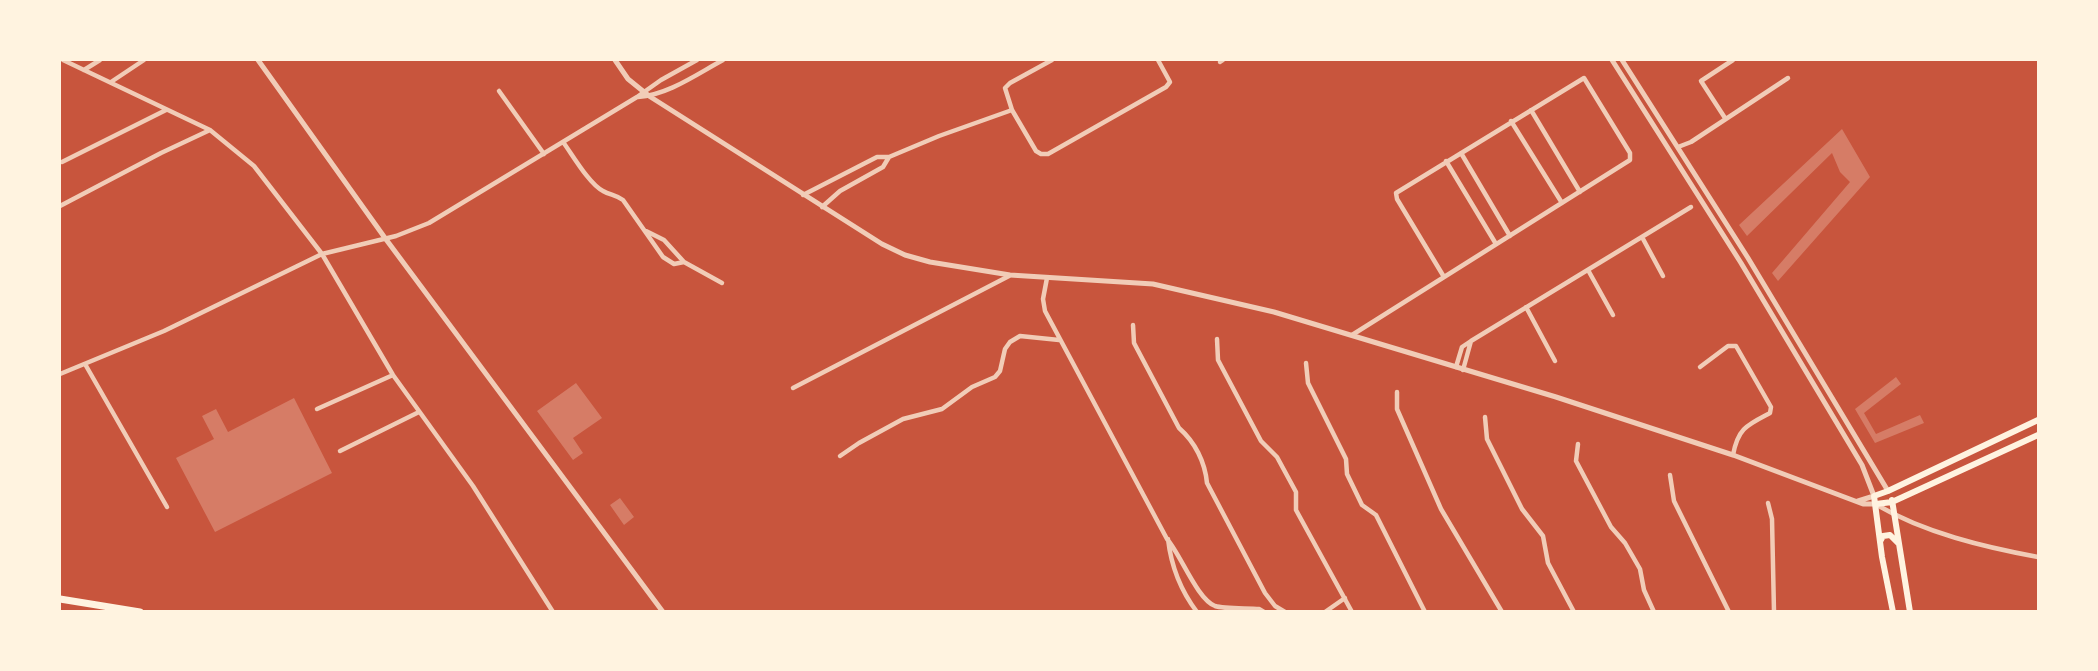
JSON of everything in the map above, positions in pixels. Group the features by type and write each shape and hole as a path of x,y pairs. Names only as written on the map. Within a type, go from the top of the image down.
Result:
{"highway":[{"path":"60,598 140,611"}],"main road":[{"path":"1893,611 1874,496 2039,420"},
{"path":"1876,504 1892,502 2039,435"},
{"path":"1888,491 1895,515 1910,611"},
{"path":"1881,542 1883,536 1890,535 1899,545"}],"street":[{"path":"63,60 210,130 254,166 322,254 393,375 473,486 553,611"},
{"path":"84,70 100,60"},
{"path":"110,83 144,60"},
{"path":"258,60 385,238 663,611"},
{"path":"615,60 628,79 646,94 822,207 905,255 930,262 1010,275 1153,284 1274,312 1556,397 1733,455 1863,504 1876,504 1913,523 1992,547 2039,557"},
{"path":"646,94 661,79 697,60"},
{"path":"60,374 164,331 322,254 385,238 429,223 637,97 674,87 723,60"},
{"path":"1052,60 1005,88 1012,110 1041,155 1048,154 1166,87 1170,82 1169,76 1158,60"},
{"path":"1612,60 1741,263 1862,465 1874,496 1858,501"},
{"path":"1622,60 1748,258 1888,491"},
{"path":"1724,118 1701,81 1733,60"},
{"path":"1352,335 1444,278 1629,160 1631,157 1584,78 1396,193 1444,278"},
{"path":"1678,147 1690,142 1788,78"},
{"path":"499,91 544,153"},
{"path":"62,162 167,109"},
{"path":"803,195 877,156 889,157 1012,110"},
{"path":"1531,110 1580,192"},
{"path":"1511,121 1562,203"},
{"path":"60,206 210,130"},
{"path":"563,142 593,183 602,191 615,194 623,200 663,257 674,264 684,262"},
{"path":"1461,153 1510,236"},
{"path":"822,207 840,191 883,167 889,157"},
{"path":"1446,161 1496,245"},
{"path":"1455,367 1462,347 1691,207"},
{"path":"646,231 664,240 684,262 722,283"},
{"path":"1642,237 1663,276"},
{"path":"1588,270 1613,315"},
{"path":"793,388 1010,275"},
{"path":"1047,278 1043,299 1045,311 1059,341 1167,538 1179,552 1197,590 1214,606 1264,611"},
{"path":"1526,307 1555,361"},
{"path":"1133,325 1134,344 1179,428 1189,436 1205,466 1207,483 1265,593 1275,606 1285,611"},
{"path":"840,456 903,419 942,409 972,387 995,377 1000,371 1005,349 1010,342 1020,337 1059,341"},
{"path":"1217,339 1218,359 1261,440 1277,457 1296,492 1296,510 1352,611"},
{"path":"1463,370 1471,341"},
{"path":"1700,367 1728,346 1736,346 1771,407 1770,413 1744,427 1736,439 1733,455"},
{"path":"1306,363 1308,383 1346,459 1347,474 1362,505 1376,514 1425,611"},
{"path":"85,364 167,507"},
{"path":"317,409 393,375"},
{"path":"1397,393 1397,409 1431,487 1502,611"},
{"path":"340,450 419,412"},
{"path":"1485,416 1487,439 1522,509 1543,536 1548,563 1574,611"},
{"path":"1578,444 1576,461 1611,527 1625,543 1640,569 1644,590 1654,611"},
{"path":"1670,475 1674,501 1729,611"},
{"path":"1768,503 1772,519 1774,611"},
{"path":"1167,538 1171,561 1197,611"},
{"path":"1325,611 1345,598"}],"building":[{"path":"1842,129 1870,177 1778,281 1772,273 1850,182 1840,172 1832,153 1747,236 1739,225"},
{"path":"1896,377 1901,384 1864,413 1876,434 1920,415 1924,423 1875,443 1855,409"},
{"path":"576,383 602,418 573,438 583,453 573,460 537,411"},
{"path":"294,398 332,473 215,532 176,458 214,439 202,416 216,409 228,432"},
{"path":"620,498 634,517 624,525 610,505"}]}
